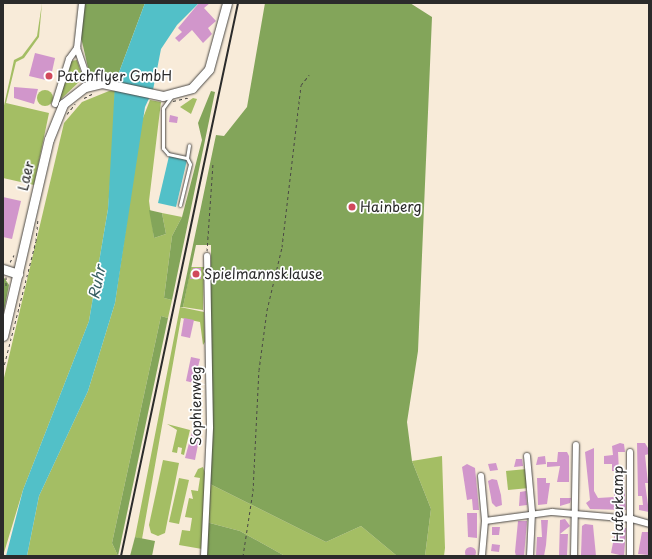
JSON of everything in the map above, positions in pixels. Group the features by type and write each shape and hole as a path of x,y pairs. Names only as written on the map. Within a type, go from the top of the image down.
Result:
{"main road":[{"path":"90,85 114,84 157,95 172,96 196,85 208,72 227,3"},
{"name":"Laer","path":"3,336 54,121 68,99 90,85"},
{"path":"3,269 18,274"}],"street":[{"path":"82,3 77,48 90,85"},
{"path":"55,104 69,59 77,48"},
{"name":"Sophienweg","path":"204,556 210,427 207,256"},
{"path":"574,556 577,514 576,445"},
{"name":"Haferkamp","path":"630,452 632,519 630,556"},
{"path":"527,456 532,512 530,556"},
{"path":"481,476 485,521 482,556"},
{"path":"485,521 532,512 632,519 649,524"}],"lane":[{"path":"172,96 163,108 163,148 168,154 186,158 190,164 180,205"},
{"path":"186,158 189,145"}],"path":[{"path":"243,556 253,491 259,370 267,310 282,247 301,85 309,75"},
{"path":"66,117 78,102 99,91"},
{"path":"207,256 213,164"},
{"path":"3,370 36,241 40,213"}],"green space":[{"path":"42,3 39,37 24,58 16,62 6,103 49,113 34,185 3,178 3,110 14,60 22,56 37,36"},
{"path":"83,3 145,3 115,83 89,72 80,33"},
{"path":"265,3 410,3 432,17 418,351 407,422 412,461 431,509 425,556 397,556 361,526 326,542 210,484 211,245 196,245 183,307 180,307 216,135 224,136 247,107"},
{"path":"77,60 82,75 80,81 59,101 70,61"},
{"path":"45,90 51,92 53,98 51,104 45,106 39,104 37,98 39,92"},
{"path":"109,91 115,91 114,136 108,209 89,321 23,490 3,556 3,382 64,123 82,102"},
{"path":"211,91 215,92 172,300 164,298 172,236 182,217 202,140 198,123"},
{"path":"193,98 197,99 191,114 180,107"},
{"path":"150,100 161,102 149,201 154,238 166,234 162,213 182,217 172,236 164,298 172,300 168,318 161,316 112,543 118,556 27,556 39,496 88,391 115,303 141,123"},
{"path":"149,210 162,213 166,234 154,238"},
{"path":"191,267 204,267 203,310 183,307"},
{"path":"3,276 9,285 3,316"},
{"path":"180,307 204,312 205,342 203,345 200,322 181,318 142,539 135,537"},
{"path":"161,316 168,318 118,556 112,543"},
{"path":"167,424 190,430 184,455 181,454 182,448 178,447 177,453 172,452 177,430"},
{"path":"442,456 444,556 425,556 431,509 412,461"},
{"path":"163,460 179,463 165,533 158,536 151,533 149,525"},
{"path":"203,467 207,480 202,549 179,545 182,530 190,531 192,518 185,517 189,498 193,499 191,490 198,491 200,478 194,477 198,469"},
{"path":"527,469 529,488 508,490 506,471"},
{"path":"179,478 189,480 179,524 169,522"},
{"path":"210,484 326,542 361,526 397,556 285,556 240,531 206,522"},
{"path":"206,522 240,531 285,556 206,556"},
{"path":"135,537 155,541 152,556 130,556"}],"water":[{"name":"Ruhr","path":"145,3 199,3 177,25 161,49 153,90 145,107 115,303 88,391 39,496 27,556 6,556 23,490 89,321 108,209 115,83"},
{"path":"169,156 187,160 176,207 158,203"}],"building":[{"path":"199,3 210,3 204,8 216,21 208,28 212,34 203,43 192,30 179,42 175,38 182,32 178,28"},
{"path":"35,53 55,58 50,81 29,76"},
{"path":"14,87 38,89 34,104 14,98"},
{"path":"170,115 178,117 177,123 169,122"},
{"path":"3,197 21,201 12,239 3,237"},
{"name":"Spielmannsklause","path":"193,268 201,268 201,279 190,279"},
{"path":"184,318 194,320 190,338 181,336"},
{"path":"191,357 200,359 194,383 186,381"},
{"path":"192,432 200,434 195,460 185,458"},
{"path":"620,443 624,444 625,452 618,452 619,471 612,471 612,464 604,464 604,456 613,455 612,446"},
{"path":"637,443 645,443 648,448 649,454 645,455 648,483 645,483 649,512 639,510 639,505 643,505 642,496 638,496"},
{"path":"594,448 594,491 598,498 614,497 614,478 623,469 626,510 590,509 586,503 590,500 585,452"},
{"path":"558,452 567,452 569,456 569,482 557,482 560,466 547,467 547,462 557,462"},
{"path":"545,456 546,464 536,465 538,457"},
{"path":"516,459 522,459 523,466 514,467"},
{"path":"496,463 498,470 490,471 488,464"},
{"path":"467,464 475,468 479,510 473,510 472,499 467,500 462,467"},
{"path":"537,478 546,478 546,483 550,483 547,504 538,505"},
{"path":"492,479 497,480 501,495 502,505 496,507 492,503 488,481"},
{"path":"526,491 527,505 519,506 520,492"},
{"path":"560,498 571,498 570,503 560,506"},
{"path":"467,513 477,513 477,538 468,537"},
{"path":"565,519 570,526 560,534 568,534 567,556 559,556 560,520"},
{"path":"541,520 548,520 546,545 544,556 536,556 537,537 542,537"},
{"path":"518,521 527,521 524,556 516,556 515,552"},
{"path":"585,524 593,525 596,556 581,555 582,526"},
{"path":"492,527 500,527 499,535 492,535"},
{"path":"616,527 626,528 624,556 611,553"},
{"path":"642,532 649,532 648,555 638,554"},
{"path":"492,544 500,545 499,552 491,551"},
{"path":"468,547 472,547 474,548 474,556 468,557 465,554 465,550"}],"railway":[{"path":"121,556 238,3"}],"place":[{"name":"Patchflyer GmbH","path":"49,76"},
{"name":"Hainberg","path":"352,207"},
{"name":"Spielmannsklause","path":"196,274"}]}
